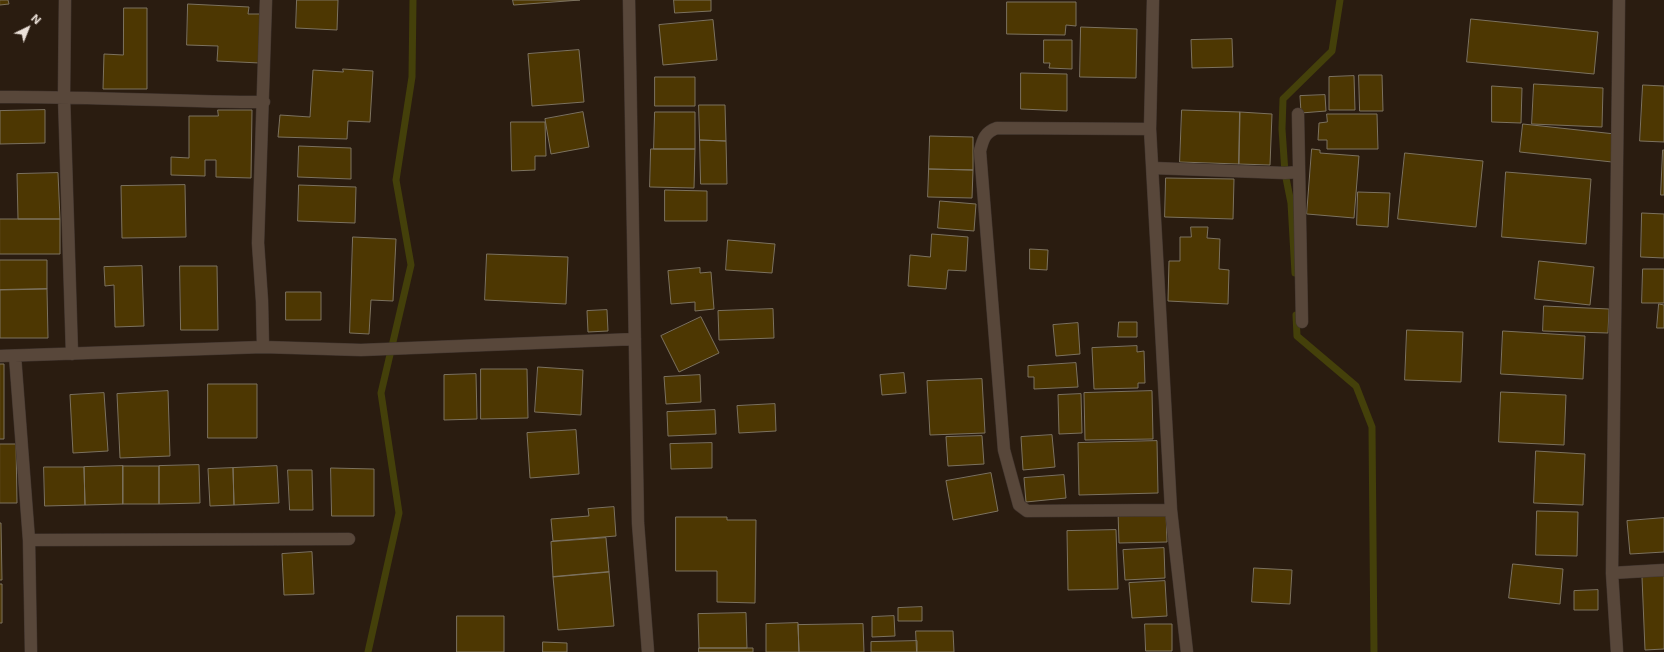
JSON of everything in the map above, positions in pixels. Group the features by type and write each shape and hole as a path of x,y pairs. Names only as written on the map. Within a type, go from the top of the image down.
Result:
{"street":[{"path":"66,0 64,96 72,354"},
{"path":"263,346 258,243 264,102 266,0"},
{"path":"629,0 638,523 648,652"},
{"path":"1152,0 1150,129 1171,510 1187,652"},
{"path":"1616,652 1612,573 1619,0"},
{"path":"0,97 64,96 214,102 264,102"},
{"path":"1298,114 1302,322"},
{"path":"1150,129 997,128 986,134 980,151 1004,450 1019,505 1027,511 1171,510"},
{"path":"1153,168 1285,174 1299,172"},
{"path":"0,356 263,346 361,350 635,339"},
{"path":"16,356 29,540 31,652"},
{"path":"29,540 349,539"},
{"path":"1612,573 1664,570"}],"building":[{"path":"0,0 8,0 9,4 0,5"},
{"path":"297,0 338,0 337,30 296,28"},
{"path":"513,0 580,0 514,5"},
{"path":"674,0 711,0 711,11 675,13"},
{"path":"1007,2 1076,2 1076,26 1066,25 1065,35 1007,34"},
{"path":"188,4 249,7 248,14 262,14 260,63 217,61 218,46 187,45"},
{"path":"124,8 147,8 147,89 103,89 104,54 123,55"},
{"path":"1471,19 1598,32 1594,74 1467,62"},
{"path":"713,20 717,60 663,65 659,25"},
{"path":"1081,27 1137,29 1136,78 1080,77"},
{"path":"1232,39 1233,67 1192,68 1191,40"},
{"path":"1044,40 1072,40 1072,69 1049,68 1050,63 1044,63"},
{"path":"579,50 584,102 532,106 528,54"},
{"path":"343,69 373,71 370,122 348,121 347,139 278,137 280,115 310,117 313,70 343,72"},
{"path":"1021,73 1067,74 1067,111 1021,109"},
{"path":"1359,75 1382,75 1383,111 1360,111"},
{"path":"1354,76 1355,110 1329,110 1329,77"},
{"path":"655,77 695,77 695,106 655,106"},
{"path":"1534,84 1603,88 1602,127 1532,124"},
{"path":"1643,85 1664,86 1664,142 1640,141"},
{"path":"1492,86 1522,88 1521,123 1492,122"},
{"path":"1325,95 1326,111 1301,113 1300,96"},
{"path":"699,105 725,105 726,141 700,140"},
{"path":"45,110 45,143 0,144 0,111"},
{"path":"218,110 252,110 251,178 216,177 216,160 205,160 205,176 171,175 171,157 189,158 189,116 218,116"},
{"path":"1182,110 1240,112 1239,164 1180,162"},
{"path":"583,112 589,147 551,154 545,119"},
{"path":"655,112 695,112 695,149 654,149"},
{"path":"1240,112 1272,114 1270,165 1239,164"},
{"path":"1327,114 1377,114 1378,149 1327,149 1327,140 1318,140 1319,123 1327,122"},
{"path":"511,122 545,122 546,156 535,156 535,170 512,171"},
{"path":"1523,124 1615,134 1612,162 1520,152"},
{"path":"930,136 973,137 973,170 929,169"},
{"path":"700,140 726,141 727,184 701,184"},
{"path":"299,146 351,148 351,179 298,177"},
{"path":"651,149 695,149 694,188 650,187"},
{"path":"1312,149 1320,150 1320,153 1359,156 1354,218 1307,214"},
{"path":"1663,150 1664,195 1661,195"},
{"path":"1405,153 1483,161 1476,227 1398,219"},
{"path":"929,169 973,170 972,198 928,197"},
{"path":"1506,172 1591,179 1586,244 1502,237"},
{"path":"58,173 60,219 18,219 17,174"},
{"path":"1166,178 1234,179 1233,219 1165,217"},
{"path":"185,185 186,237 122,238 121,186"},
{"path":"299,185 356,187 355,223 298,221"},
{"path":"665,190 707,191 707,221 665,221"},
{"path":"1358,192 1390,193 1388,227 1357,225"},
{"path":"940,201 976,204 974,231 938,228"},
{"path":"1642,213 1664,214 1664,258 1641,257"},
{"path":"0,219 60,219 60,254 0,254"},
{"path":"1191,227 1208,227 1207,238 1220,239 1219,269 1229,270 1228,304 1168,301 1169,261 1180,261 1180,237 1191,237"},
{"path":"932,234 968,237 966,271 948,270 946,289 908,286 910,255 930,257"},
{"path":"353,237 396,239 393,301 371,300 369,334 350,333"},
{"path":"728,240 775,244 772,273 726,270"},
{"path":"1030,249 1048,250 1047,270 1030,269"},
{"path":"487,254 568,257 566,304 485,300"},
{"path":"0,260 47,260 47,289 0,290"},
{"path":"1539,261 1594,267 1590,305 1535,299"},
{"path":"142,266 144,326 115,327 114,285 105,286 104,267"},
{"path":"180,266 217,266 218,330 181,330"},
{"path":"700,268 700,273 711,272 714,309 695,311 695,302 671,304 668,271"},
{"path":"1643,269 1664,269 1664,303 1642,303"},
{"path":"47,289 48,338 0,338 0,290"},
{"path":"286,292 321,292 321,320 286,320"},
{"path":"1659,304 1664,305 1664,328 1657,328"},
{"path":"1544,306 1609,309 1608,333 1543,331"},
{"path":"773,309 774,338 719,340 718,311"},
{"path":"607,310 608,331 588,332 587,311"},
{"path":"701,317 719,353 679,372 661,336"},
{"path":"1119,322 1137,322 1137,337 1118,337"},
{"path":"1078,323 1080,354 1056,356 1053,325"},
{"path":"1407,330 1463,332 1461,382 1405,380"},
{"path":"1503,331 1585,336 1583,379 1501,374"},
{"path":"1137,346 1137,352 1144,351 1145,383 1138,383 1138,388 1094,389 1092,348"},
{"path":"1076,363 1078,387 1034,389 1034,377 1028,377 1028,366"},
{"path":"0,364 4,364 4,439 0,439"},
{"path":"538,367 583,370 581,415 535,412"},
{"path":"481,369 527,369 528,418 481,419"},
{"path":"904,373 906,393 882,395 880,375"},
{"path":"476,374 477,419 444,420 444,375"},
{"path":"700,375 701,402 666,404 664,377"},
{"path":"982,379 985,433 930,435 927,381"},
{"path":"208,384 257,384 257,438 208,438"},
{"path":"168,391 170,456 120,458 117,394"},
{"path":"1152,391 1153,439 1085,440 1084,393"},
{"path":"1501,392 1566,395 1564,445 1499,442"},
{"path":"104,393 108,451 73,453 70,395"},
{"path":"1081,394 1082,433 1059,434 1058,395"},
{"path":"775,404 776,431 739,433 737,406"},
{"path":"715,410 716,434 668,436 667,412"},
{"path":"576,430 579,474 530,478 527,433"},
{"path":"1052,435 1055,467 1023,470 1021,437"},
{"path":"982,436 984,464 948,466 946,437"},
{"path":"1157,441 1158,493 1079,495 1078,443"},
{"path":"712,443 712,468 671,469 670,444"},
{"path":"0,444 16,444 17,503 0,503"},
{"path":"1536,451 1585,454 1583,505 1534,503"},
{"path":"199,465 200,503 159,504 159,466"},
{"path":"123,466 159,466 159,504 123,504"},
{"path":"123,466 123,504 85,505 84,467"},
{"path":"277,466 279,503 234,505 233,468"},
{"path":"44,467 84,467 85,505 45,506"},
{"path":"233,468 234,505 210,506 208,469"},
{"path":"331,468 374,469 374,516 332,516"},
{"path":"288,470 312,470 313,510 290,510"},
{"path":"991,473 998,511 953,520 946,481"},
{"path":"1064,475 1066,498 1026,502 1024,478"},
{"path":"614,507 616,536 553,541 551,519 589,516 588,509"},
{"path":"1166,510 1167,542 1119,543 1118,511"},
{"path":"1537,511 1578,512 1577,556 1536,555"},
{"path":"676,517 727,517 727,520 756,520 755,603 717,602 717,571 676,571"},
{"path":"1664,518 1664,552 1630,554 1627,521"},
{"path":"1,523 2,580 0,580"},
{"path":"1116,530 1118,589 1068,590 1067,531"},
{"path":"606,538 609,572 553,577 551,542"},
{"path":"1164,548 1165,578 1125,580 1123,550"},
{"path":"312,552 314,594 284,595 282,554"},
{"path":"1513,564 1563,569 1560,604 1509,598"},
{"path":"1254,568 1292,570 1290,604 1252,602"},
{"path":"609,572 614,626 558,630 553,577"},
{"path":"1664,576 1664,649 1645,650 1642,577"},
{"path":"1165,581 1167,616 1132,618 1129,583"},
{"path":"0,584 2,584 2,623 0,623"},
{"path":"1598,590 1598,610 1574,610 1574,591"},
{"path":"922,607 922,621 898,621 898,608"},
{"path":"746,613 747,648 699,648 698,614"},
{"path":"457,616 504,616 504,652 457,652"},
{"path":"894,616 895,636 872,637 872,617"},
{"path":"798,623 799,652 766,652 766,624"},
{"path":"863,624 864,652 799,652 798,625"},
{"path":"1145,624 1172,624 1172,651 1146,651"},
{"path":"916,631 953,631 954,652 917,652"},
{"path":"917,641 917,652 871,652 871,642"},
{"path":"543,642 567,643 567,652 543,652"},
{"path":"699,648 753,648 753,652 699,652"}],"waterway":[{"path":"368,652 399,513 381,393 411,265 396,180 412,77 413,0"},
{"path":"1295,273 1291,203 1285,173 1282,129 1283,99 1332,51 1340,0"},
{"path":"1296,315 1297,336 1356,386 1372,427 1374,652"}]}
